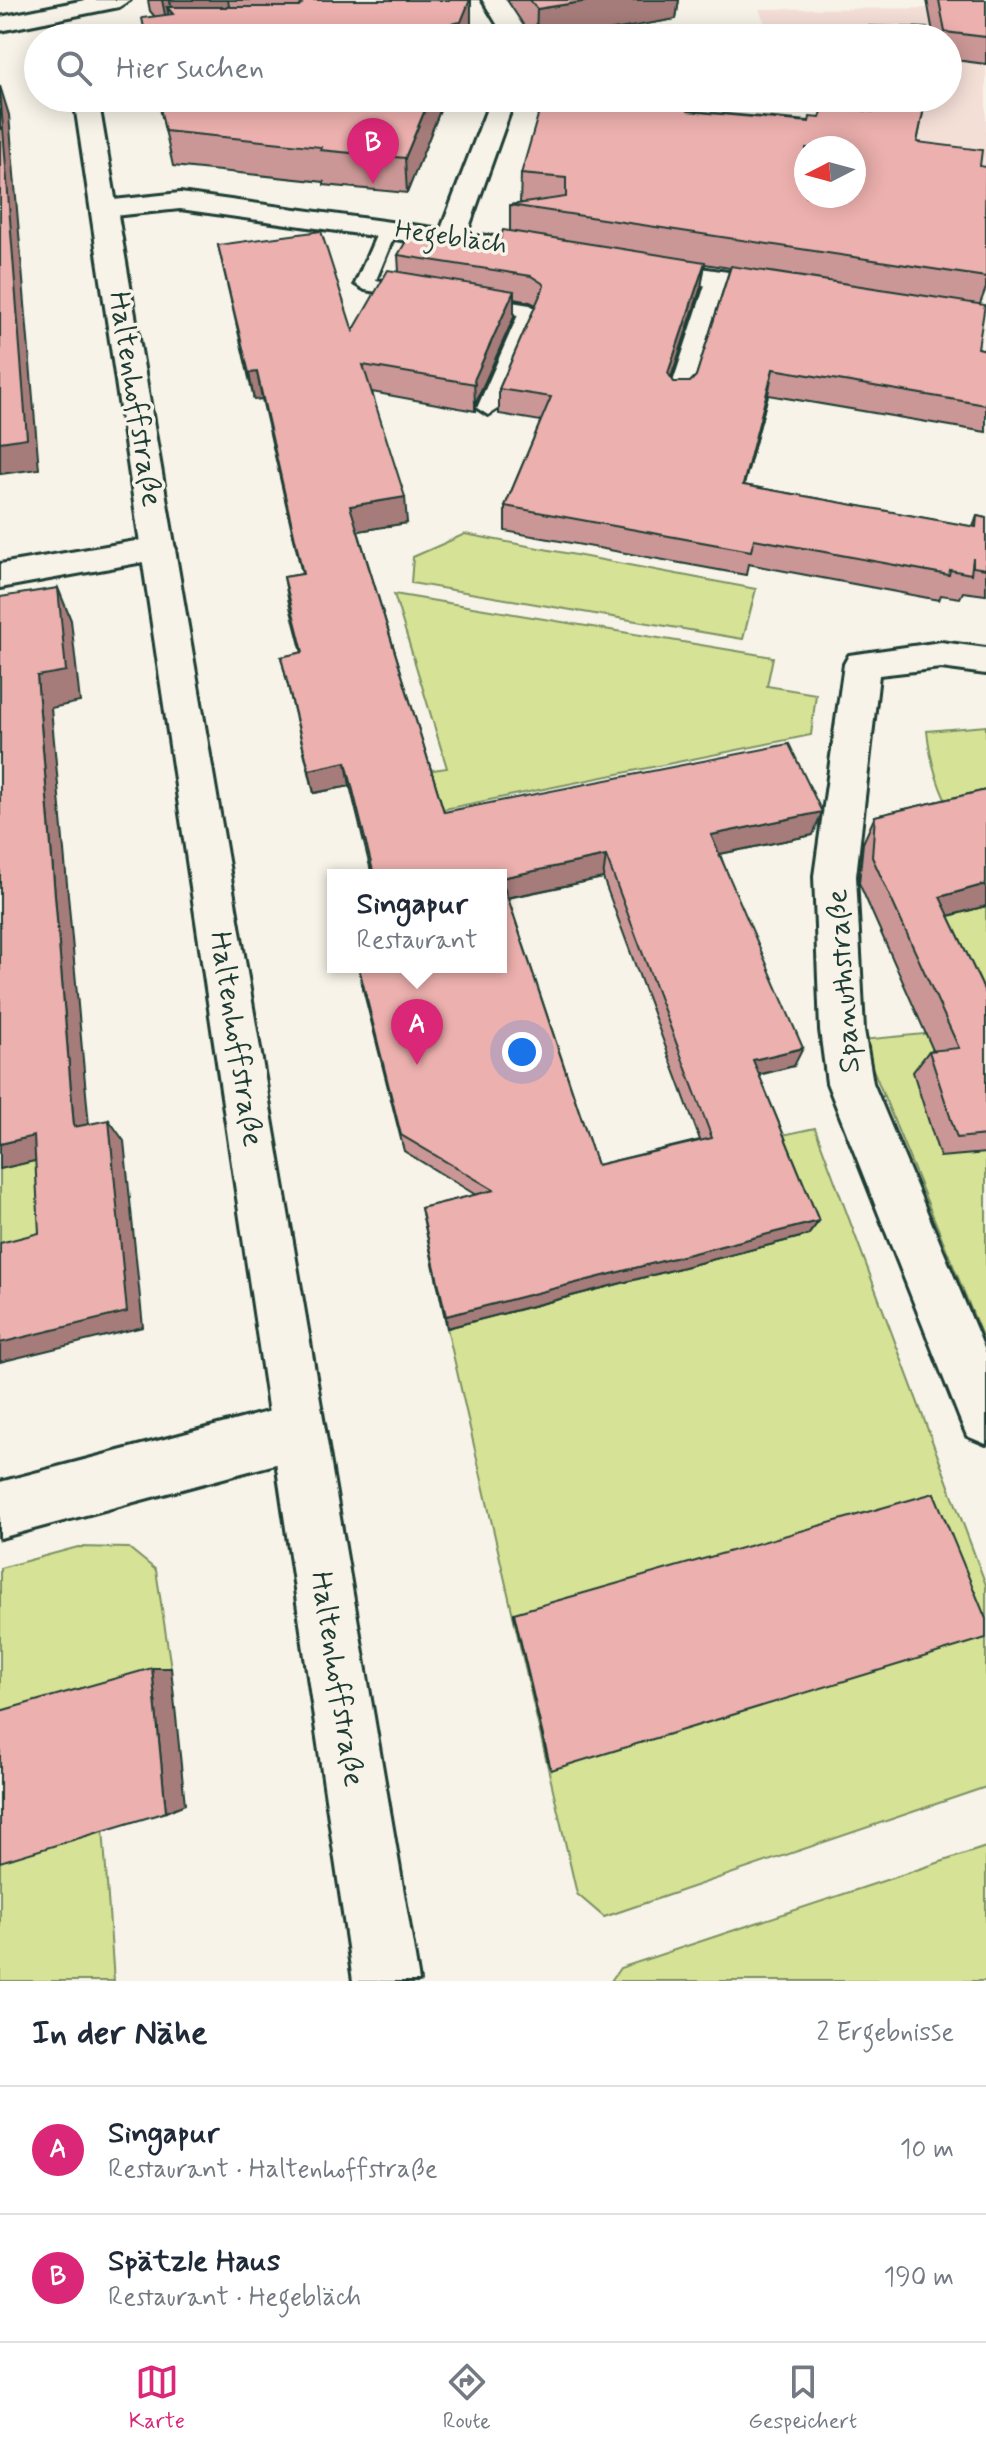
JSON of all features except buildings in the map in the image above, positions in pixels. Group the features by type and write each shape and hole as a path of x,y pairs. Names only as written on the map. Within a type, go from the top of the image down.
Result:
{"street":[{"path":"0,24 73,14 119,0"},
{"path":"468,0 482,24"},
{"name":"Haltenhoffstraße","path":"88,112 386,1981"},
{"path":"452,237 498,112"},
{"name":"Hegebläch","path":"104,209 180,201 580,257"},
{"path":"625,264 810,293"},
{"path":"0,576 159,549"},
{"name":"Spanuthstraße","path":"986,661 941,655 862,664 835,876 842,1030 850,1083 986,1417"},
{"path":"0,1510 298,1431"}],"lane":[{"path":"388,229 365,284 530,311 488,408"},
{"path":"678,400 717,279"}],"shaded area":[{"path":"986,8 986,181 909,171 921,112 962,112 962,24 765,24 759,9"}],"green space":[{"path":"465,534 756,589 743,639 411,583 413,557"},
{"path":"394,594 773,657 767,686 816,694 811,735 400,818 426,771 447,768"},
{"path":"986,726 986,813 956,821 937,778 927,731"},
{"path":"986,906 986,994 925,922"},
{"path":"986,1028 986,1346 861,1040"},
{"path":"815,1128 986,1585 986,1787 604,1917 577,1894 447,1328 808,1235 769,1138"},
{"path":"52,1157 58,1251 0,1265 0,1169"},
{"path":"78,1547 129,1548 156,1570 171,1668 0,1716 0,1568"},
{"path":"103,1828 114,1981 0,1981 0,1859"},
{"path":"986,1847 986,1981 611,1981 620,1968"}],"place":[{"name":"Spätzle Haus","path":"373,184"},
{"name":"Singapur","path":"417,1065"}]}
